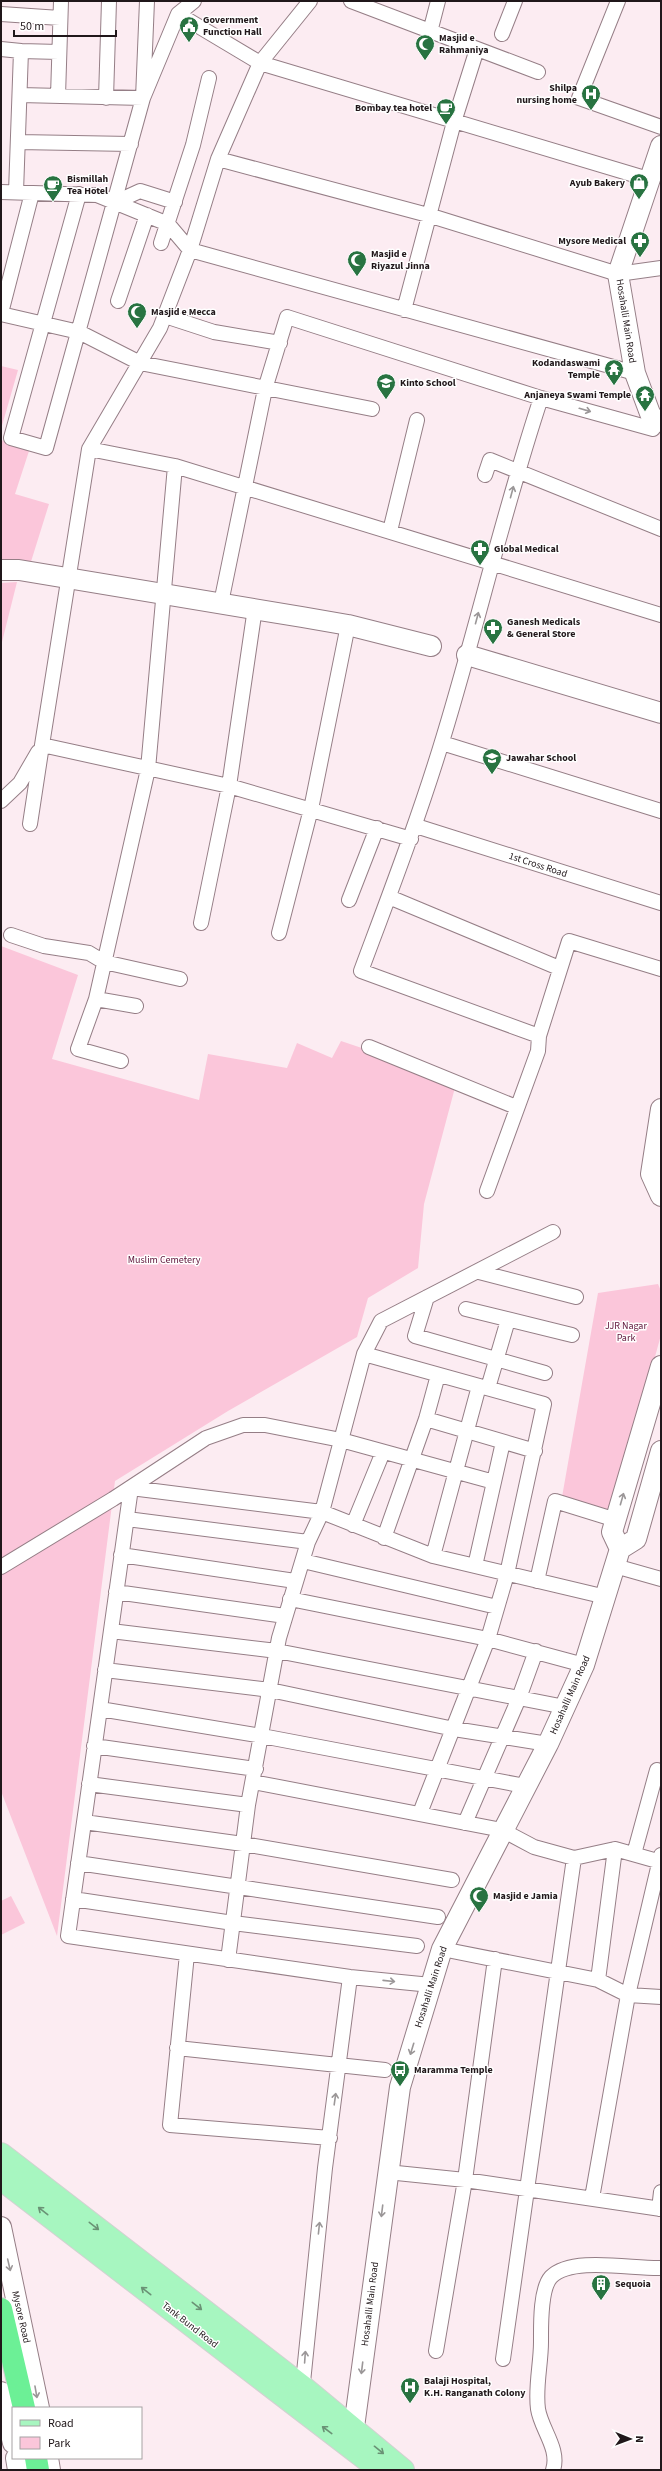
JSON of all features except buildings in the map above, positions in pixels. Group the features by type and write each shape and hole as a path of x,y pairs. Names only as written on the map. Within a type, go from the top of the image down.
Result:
{"highway":[{"path":"1,2309 24,2407"},
{"path":"1,2352 14,2407"},
{"path":"24,2459 26,2470"},
{"path":"36,2459 38,2470"}],"main road":[{"path":"1,2154 302,2387 353,2439 403,2470"},
{"name":"Tank Bund Road","path":"1,2179 11,2196 300,2410 353,2439 380,2470"}],"street":[{"path":"58,96 61,1"},
{"path":"106,98 108,1"},
{"path":"143,98 147,1"},
{"path":"79,194 11,438 46,448 116,202 143,98 178,14 194,1"},
{"path":"30,824 67,579 89,449 140,363 165,316 190,250 218,159 260,63 310,1"},
{"path":"351,1 538,72"},
{"path":"430,32 438,1"},
{"path":"502,34 515,1"},
{"path":"618,1 579,98 661,127"},
{"path":"1,14 60,18"},
{"path":"178,14 260,63 648,179"},
{"path":"404,310 428,215 454,122 477,49"},
{"path":"1,50 59,52"},
{"path":"16,192 21,51"},
{"path":"162,242 193,145 208,78"},
{"path":"20,95 143,98"},
{"path":"18,142 131,144"},
{"name":"Hosahalli Main Road","path":"656,419 635,373 618,274 648,179 661,146"},
{"path":"218,159 428,215 618,274 661,268"},
{"path":"116,202 140,191 175,202"},
{"path":"1,192 97,195 168,224 190,250 635,373"},
{"path":"32,193 6,270 1,314 79,332 140,363 372,409"},
{"path":"118,301 147,215"},
{"path":"165,316 214,332 280,343"},
{"path":"221,603 243,488 265,389 287,317 541,398 653,429 656,419"},
{"path":"539,1036 361,971 413,832 442,743 518,471 541,398"},
{"path":"390,531 417,420"},
{"path":"89,449 175,466 661,615"},
{"path":"485,475 490,460 661,529"},
{"path":"121,1061 78,1049 96,999 148,769 162,594 175,466"},
{"path":"1,570 19,570 67,579 255,608 348,625 431,646"},
{"path":"201,922 229,786 255,608"},
{"path":"279,934 311,809 348,625"},
{"path":"467,655 661,713"},
{"path":"442,743 661,811"},
{"path":"1,801 20,783 42,745"},
{"name":"1st Cross Road","path":"42,745 229,786 377,828 413,832 661,903"},
{"path":"349,900 377,828"},
{"path":"389,897 559,968"},
{"path":"11,935 61,950 76,949 89,953 104,962 180,979"},
{"path":"487,1191 516,1107 538,1051 539,1036 559,968 569,941 661,969"},
{"path":"96,999 136,1006"},
{"path":"369,1047 516,1107"},
{"path":"661,1109 658,1147 651,1174 661,1196"},
{"path":"228,1960 248,1805 277,1650 295,1581 303,1561 308,1542 322,1512 364,1354 381,1321 479,1272 553,1232"},
{"path":"479,1272 576,1297"},
{"path":"427,1297 415,1336 545,1373"},
{"path":"466,1310 572,1335"},
{"path":"433,1556 467,1431 483,1387 497,1359 508,1320"},
{"path":"364,1354 544,1404 508,1574 488,1639 470,1689 420,1813"},
{"path":"618,1558 612,1532 661,1366"},
{"path":"384,1538 426,1418 438,1375"},
{"path":"426,1418 535,1451"},
{"path":"1,1567 131,1488 206,1438 243,1425 265,1425 341,1440 494,1482"},
{"path":"474,1566 503,1442"},
{"path":"618,1558 636,1539 661,1451"},
{"path":"353,1525 383,1452"},
{"path":"131,1488 322,1512 384,1538 433,1556 606,1597"},
{"path":"131,1488 68,1936 350,1977 431,1985"},
{"path":"537,1581 555,1501 639,1527"},
{"path":"126,1519 308,1542"},
{"path":"121,1555 295,1581"},
{"path":"618,1558 661,1578"},
{"name":"Hosahalli Main Road","path":"353,2439 387,2172 400,2087 442,1949 502,1830 548,1744 584,1665 618,1558"},
{"path":"303,1561 497,1607"},
{"path":"116,1592 285,1616"},
{"path":"290,1599 488,1639 584,1665"},
{"path":"110,1631 277,1650 565,1707"},
{"path":"465,1823 519,1698 536,1651"},
{"path":"105,1670 270,1690 454,1729 548,1744"},
{"path":"100,1708 262,1736 437,1771 525,1786"},
{"path":"94,1746 254,1776 389,1809 420,1813 502,1830 534,1847 574,1858 615,1849 660,1859 628,1995 592,2198"},
{"path":"634,1854 657,1770"},
{"path":"89,1784 248,1805"},
{"path":"84,1822 243,1844 452,1880"},
{"path":"598,1980 615,1849"},
{"path":"503,2359 574,1858"},
{"path":"78,1863 438,1917"},
{"path":"73,1899 417,1946"},
{"path":"442,1949 559,1971 598,1980 628,1995 661,1997"},
{"path":"187,1954 170,2125 330,2138"},
{"path":"436,2351 465,2180 495,1959"},
{"path":"300,2410 307,2330 350,1977"},
{"path":"177,2048 385,2070"},
{"path":"387,2172 465,2180 660,2209 661,2192"},
{"name":"Mysore Road","path":"1,2227 39,2407"},
{"path":"558,2468 550,2437 538,2410 540,2310 550,2278 564,2269 584,2264 638,2269 661,2268"},
{"path":"1,2392 12,2439"},
{"path":"16,2459 18,2470"},
{"path":"48,2459 50,2470"}],"green space":[{"path":"1,366 18,370 1,429"},
{"path":"1,440 30,448 15,494 49,504 29,568 1,567"},
{"path":"17,582 1,646 1,583"},
{"name":"Muslim Cemetery","path":"1,946 78,975 52,1059 199,1100 208,1054 287,1068 297,1043 332,1058 341,1041 457,1080 424,1204 418,1268 368,1298 357,1337 228,1411 115,1481 57,1936 1,1791"},
{"name":"JJR Nagar Park","path":"658,1284 661,1291 661,1335 612,1512 562,1497 598,1293"},
{"path":"11,1896 25,1923 1,1935 1,1901"}],"place":[{"name":"Government Function Hall","path":"189,43"},
{"name":"Masjid e Rahmaniya","path":"425,61"},
{"name":"Shilpa nursing home","path":"591,111"},
{"name":"Bombay tea hotel","path":"446,125"},
{"name":"Ayub Bakery","path":"639,200"},
{"name":"Bismillah Tea Hotel","path":"53,202"},
{"name":"Mysore Medical","path":"640,258"},
{"name":"Masjid e Riyazul Jinna","path":"357,277"},
{"name":"Masjid e Mecca","path":"137,329"},
{"name":"Kodandaswami Temple","path":"614,386"},
{"name":"Kinto School","path":"386,400"},
{"name":"Anjaneya Swami Temple","path":"645,412"},
{"name":"Global Medical","path":"480,566"},
{"name":"Ganesh Medicals & General Store","path":"493,645"},
{"name":"Jawahar School","path":"492,775"},
{"name":"Masjid e Jamia","path":"479,1913"},
{"name":"Maramma Temple","path":"400,2087"},
{"name":"Sequoia","path":"601,2301"},
{"name":"Balaji Hospital, K.H. Ranganath Colony","path":"410,2404"}]}
